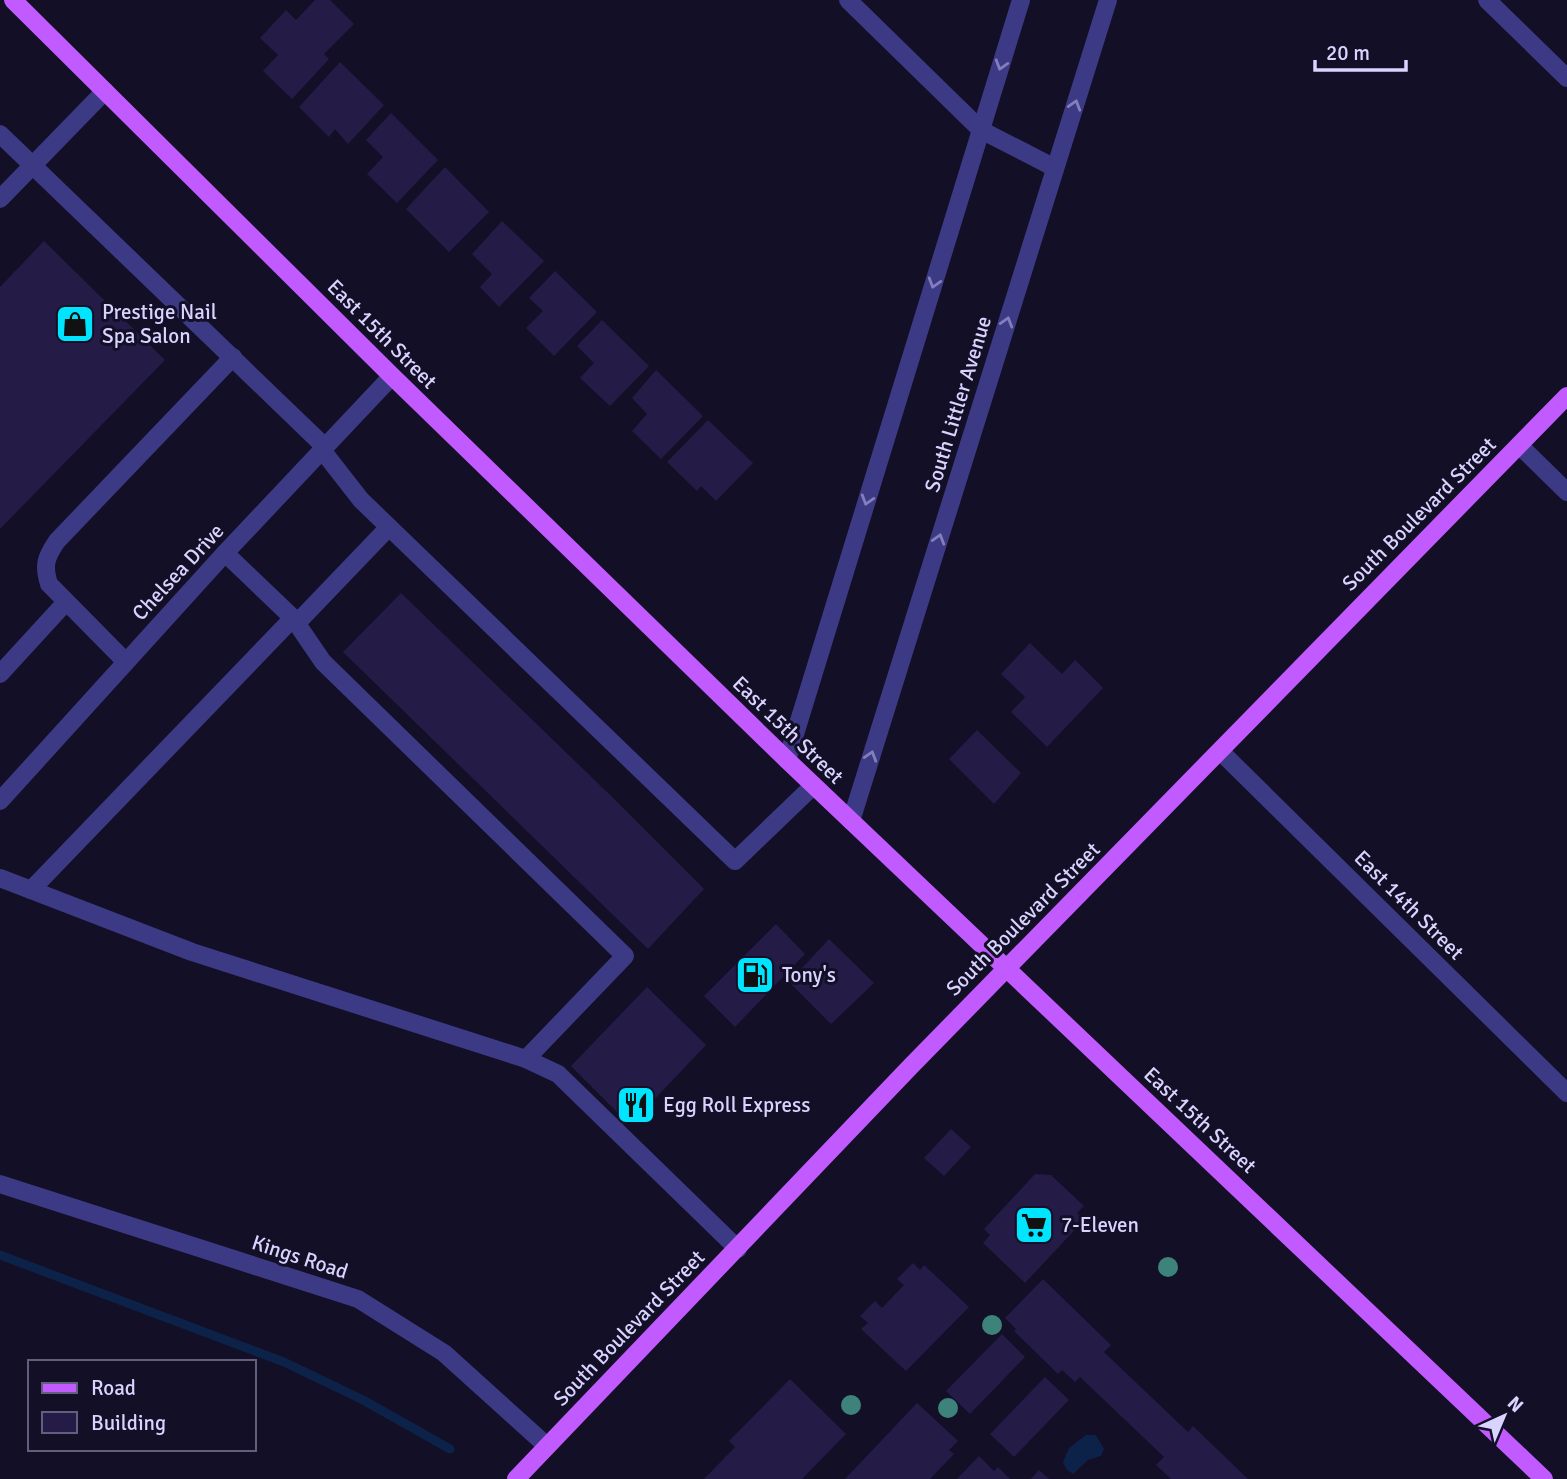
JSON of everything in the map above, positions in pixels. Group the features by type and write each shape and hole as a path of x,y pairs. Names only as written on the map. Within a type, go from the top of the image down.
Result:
{"main road":[{"name":"East 15th Street","path":"13,0 392,376 813,786 1544,1479"},
{"name":"South Boulevard Street","path":"516,1479 1006,968 1567,396"}],"street":[{"path":"848,0 981,130 1055,168"},
{"path":"787,760 1021,0"},
{"name":"South Littler Avenue","path":"851,821 1108,0"},
{"path":"1487,0 1567,78"},
{"path":"0,199 105,91"},
{"path":"0,134 233,357 324,449 361,500 388,527 735,861 813,786"},
{"path":"126,662 48,584 44,569 46,557 57,541 233,357"},
{"name":"Chelsea Drive","path":"0,800 225,553 392,376"},
{"path":"1519,445 1567,492"},
{"path":"31,890 388,527"},
{"path":"225,553 294,621 323,662 625,956 526,1059"},
{"path":"0,674 66,602"},
{"name":"East 14th Street","path":"1220,751 1567,1093"},
{"path":"0,878 192,952 526,1059 558,1074 738,1249"},
{"name":"Kings Road","path":"0,1184 358,1300 444,1353 547,1446"}],"water":[{"path":"1086,1435 1096,1435 1104,1449 1101,1456 1088,1460 1073,1474 1066,1469 1063,1462 1069,1448"}],"building":[{"path":"315,0 330,0 354,24 324,54 329,59 292,99 263,71 278,55 260,38 286,10 296,20"},
{"path":"340,62 384,105 348,144 335,129 329,137 299,107"},
{"path":"391,113 438,160 397,203 367,174 383,157 366,140"},
{"path":"445,167 489,212 449,252 406,209"},
{"path":"502,221 544,261 499,307 480,287 492,274 472,254"},
{"path":"44,241 165,360 0,529 0,287"},
{"path":"555,271 597,312 554,356 526,328 543,311 529,298"},
{"path":"602,320 649,366 610,406 580,378 594,363 577,346"},
{"path":"656,370 703,416 661,459 632,431 647,414 632,398"},
{"path":"708,420 753,463 716,501 701,486 697,491 667,462"},
{"path":"401,593 704,889 648,949 343,652"},
{"path":"1030,643 1062,674 1075,660 1103,688 1047,747 1011,712 1025,697 1001,674"},
{"path":"977,730 1021,773 994,804 949,759"},
{"name":"Tony's","path":"776,924 805,954 735,1027 704,996"},
{"path":"829,939 874,983 831,1024 789,982"},
{"path":"647,987 706,1045 630,1125 571,1066"},
{"path":"951,1129 971,1147 944,1176 924,1158"},
{"name":"7-Eleven","path":"1035,1174 1051,1175 1084,1206 1077,1213 1084,1220 1025,1283 983,1243 990,1235 984,1229"},
{"path":"913,1263 920,1270 924,1265 969,1307 906,1371 861,1329 868,1323 860,1316 875,1301 882,1308 904,1285 897,1279"},
{"path":"1043,1279 1111,1345 1104,1352 1188,1432 1193,1426 1248,1479 1171,1479 1156,1465 1164,1457 1080,1377 1075,1382 1062,1370 1058,1374 1014,1331 1016,1329 1005,1318"},
{"path":"1002,1334 1025,1357 970,1414 946,1391"},
{"path":"1045,1377 1069,1400 1014,1457 990,1434"},
{"path":"790,1379 846,1434 802,1479 704,1479 735,1447 729,1441"},
{"path":"917,1403 958,1441 949,1450 954,1454 930,1479 845,1479"},
{"path":"979,1456 994,1471 998,1467 1010,1479 957,1479"},
{"path":"1039,1470 1049,1479 1031,1479"}],"waterway":[{"path":"0,1255 284,1362 363,1400 450,1449"}],"place":[{"name":"Prestige Nail Spa Salon","path":"75,324"},
{"name":"Tony's","path":"755,975"},
{"name":"Egg Roll Express","path":"636,1105"},
{"name":"7-Eleven","path":"1034,1225"}]}
